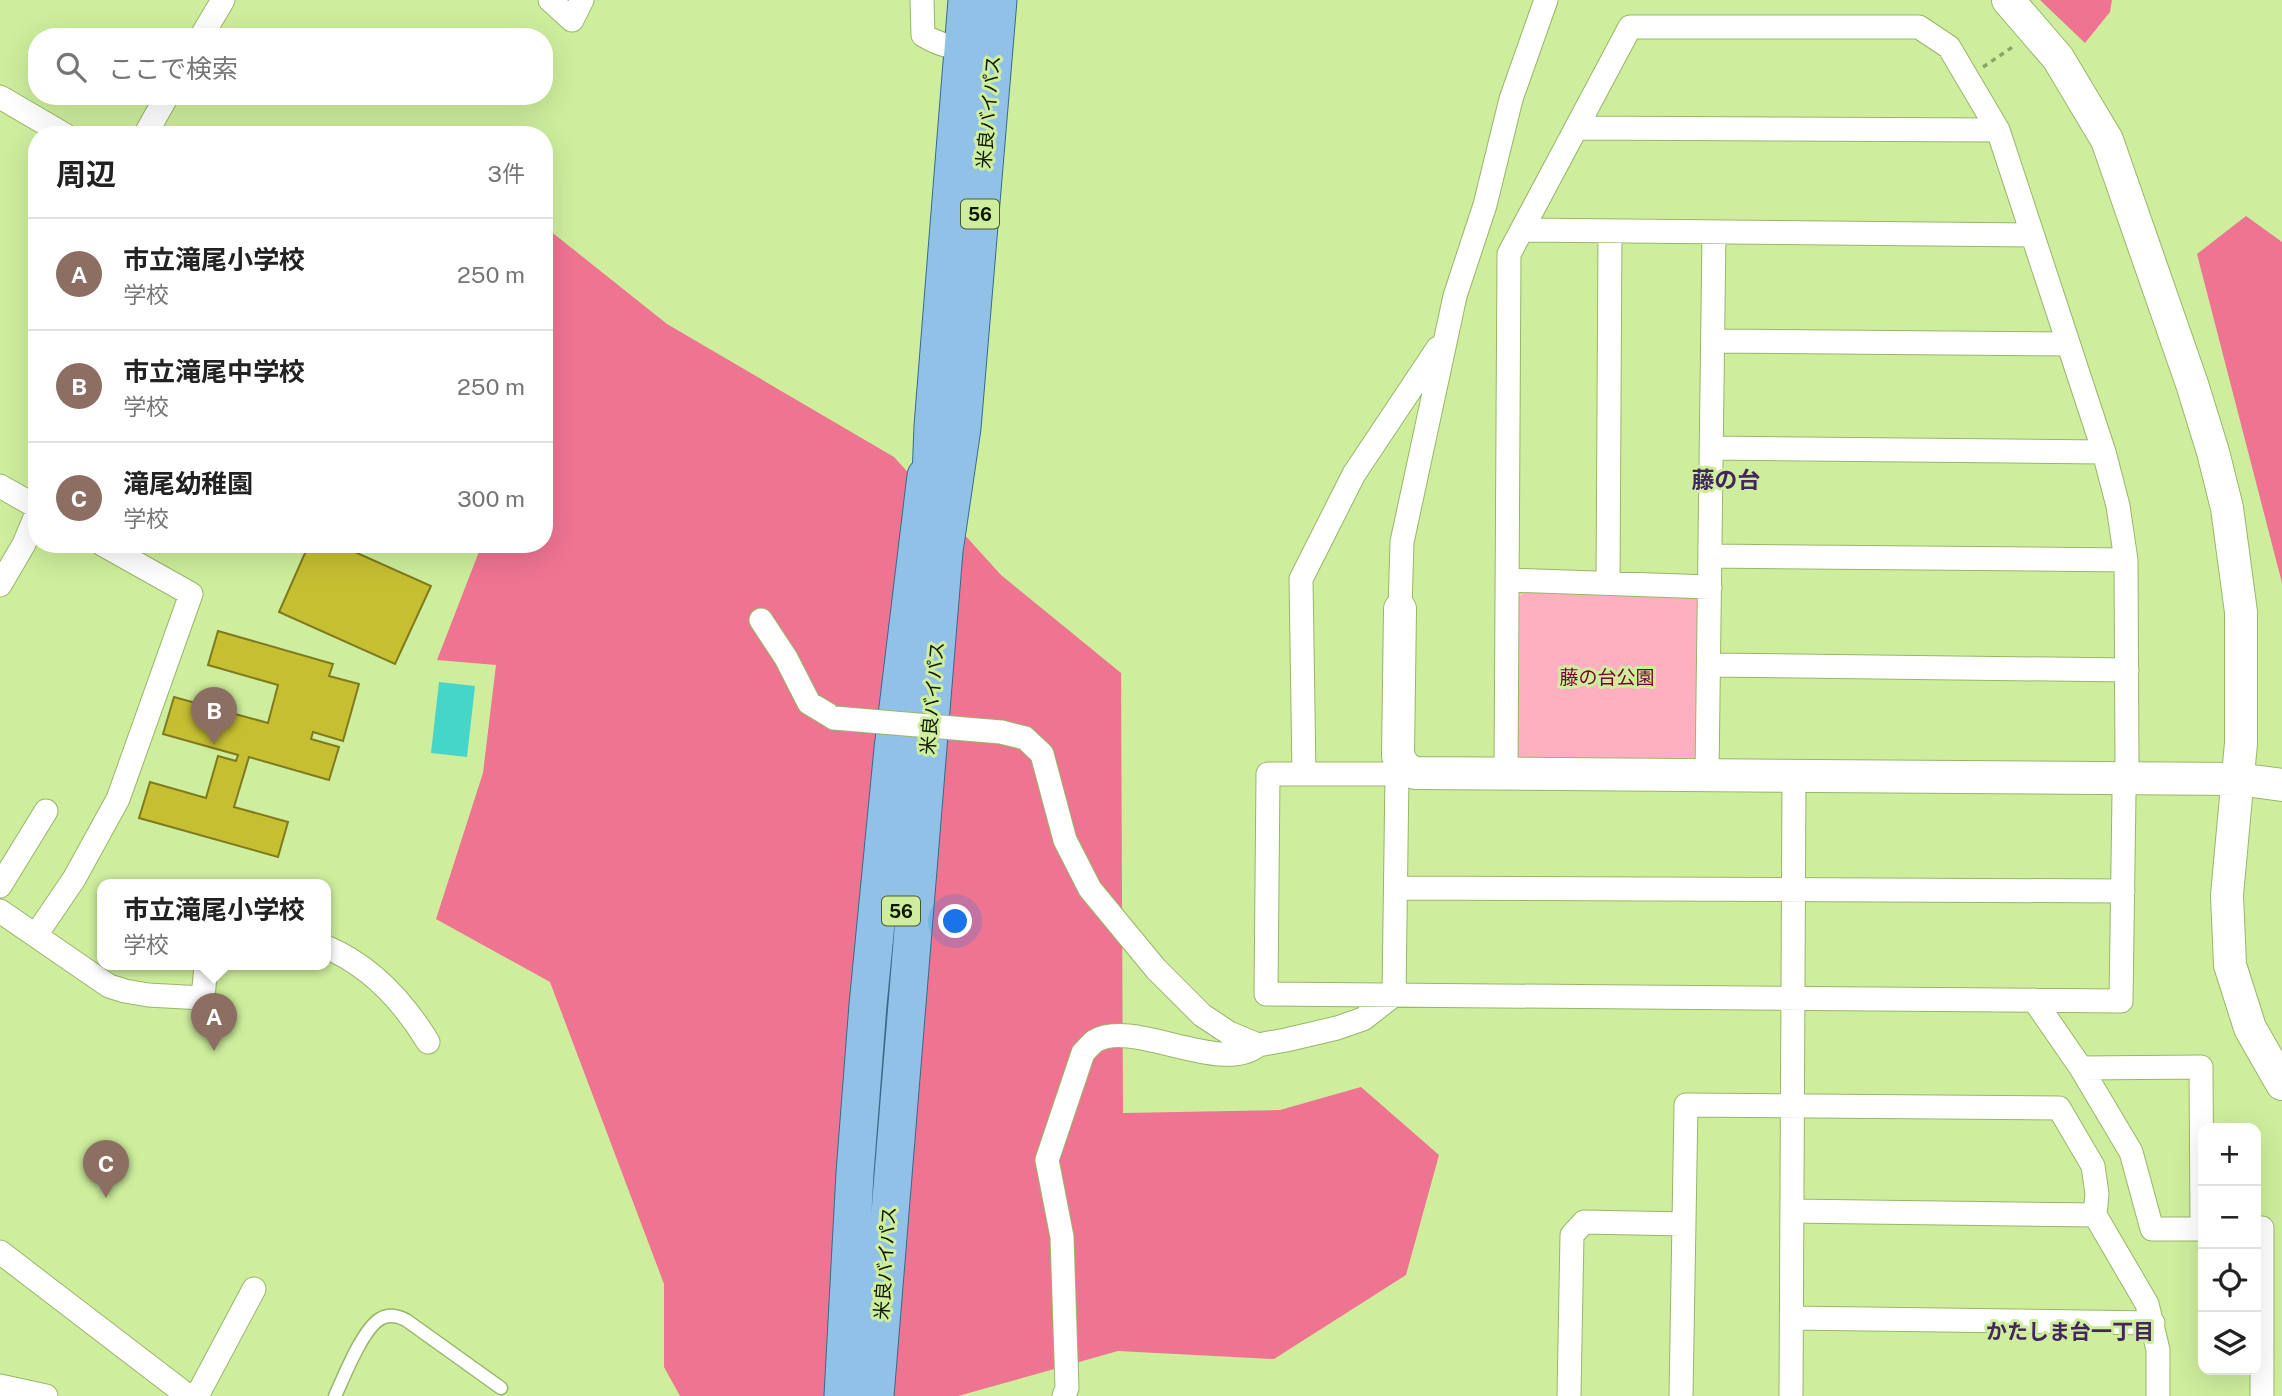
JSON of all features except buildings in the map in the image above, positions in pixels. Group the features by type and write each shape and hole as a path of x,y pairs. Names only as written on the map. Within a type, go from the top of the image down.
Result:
{"main road":[{"name":"米良バイパス","path":"967,0 979,45"},
{"name":"米良バイパス","path":"862,1396 920,673 947,427 979,45 998,0"},
{"name":"米良バイパス","path":"875,1396 944,551 947,427"},
{"path":"843,1396 867,1005 893,749 919,523 947,427"},
{"path":"892,1396 957,552 947,427"}],"street":[{"path":"206,28 223,0"},
{"path":"550,0 572,20 582,0"},
{"path":"922,0 923,35 940,46 979,45"},
{"path":"1429,775 1408,771 1398,756 1402,542 1455,296 1485,205 1511,99 1546,0"},
{"path":"2008,0 2036,31 2078,89 2115,159 2213,452 2227,508 2241,612 2241,743 2227,895 2230,965 2250,1028 2282,1084"},
{"path":"1506,775 1509,254 1630,27 1919,27 1949,47 1998,130 2104,452 2118,506 2126,560 2127,670 2126,778 2121,1001 1266,994 1268,774 1397,775 1794,776 2126,778 2238,779 2282,785"},
{"path":"0,97 50,126"},
{"path":"150,126 162,105"},
{"path":"1577,128 1998,130"},
{"path":"1522,230 2032,235"},
{"path":"1608,583 1610,231"},
{"path":"1707,776 1714,232"},
{"path":"1304,774 1301,579 1354,474 1445,337"},
{"path":"1713,341 2068,344"},
{"path":"1712,449 2104,452"},
{"path":"0,486 28,502"},
{"path":"0,585 28,534"},
{"path":"36,935 74,879 118,799 191,594 118,553"},
{"path":"1710,556 2126,560"},
{"path":"1507,580 1710,587"},
{"path":"761,620 786,658 809,703 834,718 1001,732 1025,738 1042,754 1065,840 1090,889 1156,969 1202,1015 1230,1033 1258,1045"},
{"path":"1709,665 2127,670"},
{"path":"1394,995 1397,775"},
{"path":"1791,1396 1794,776"},
{"path":"0,886 47,811"},
{"path":"1396,888 2123,891"},
{"path":"0,911 90,974 109,986 125,991 203,998 206,970"},
{"path":"331,950 369,973 394,994 412,1015 428,1042"},
{"path":"1064,1396 1067,1388 1062,1237 1047,1160 1083,1053 1096,1040 1123,1036 1218,1054 1249,1052 1258,1045 1337,1028 1363,1019 1394,995"},
{"path":"2034,1000 2081,1068 2132,1153 2152,1229 2198,1229"},
{"path":"2081,1068 2201,1067 2202,1186"},
{"path":"1681,1396 1686,1104 2060,1108 2093,1166 2097,1194 2095,1215 2147,1304 2158,1350 2158,1396"},
{"path":"1792,1211 2095,1215"},
{"path":"1569,1396 1572,1235 1584,1222 1684,1224"},
{"path":"2261,1228 2272,1324 2262,1396"},
{"path":"0,1252 188,1396"},
{"path":"197,1396 254,1289"},
{"path":"1792,1318 2153,1323"},
{"path":"0,1386 46,1396"}],"lane":[{"path":"335,1396 355,1351 378,1320 388,1316 407,1320 501,1388"}],"path":[{"path":"1966,78 2036,31"}],"green space":[{"name":"藤の台公園","path":"1527,589 1701,593 1698,755 1689,763 1522,762 1514,754 1516,600"}],"shaded area":[{"path":"2040,0 2112,0 2110,12 2085,43"},
{"path":"2246,216 2282,242 2282,583 2197,254"},
{"path":"553,233 667,324 894,457 1001,575 1121,673 1123,1113 1280,1110 1361,1087 1439,1155 1406,1275 1274,1359 1118,1351 958,1396 680,1396 664,1367 664,1284 550,982 436,919 483,773 496,665 437,660 479,553 553,553"}],"water":[{"path":"439,682 475,686 467,757 431,753"}],"place":[{"name":"市立滝尾中学校","path":"214,745"},
{"name":"市立滝尾小学校","path":"214,1051"},
{"name":"滝尾幼稚園","path":"106,1198"}],"district":[{"name":"藤の台","path":"1726,479"},
{"name":"かたしま台一丁目","path":"2070,1331"}]}
